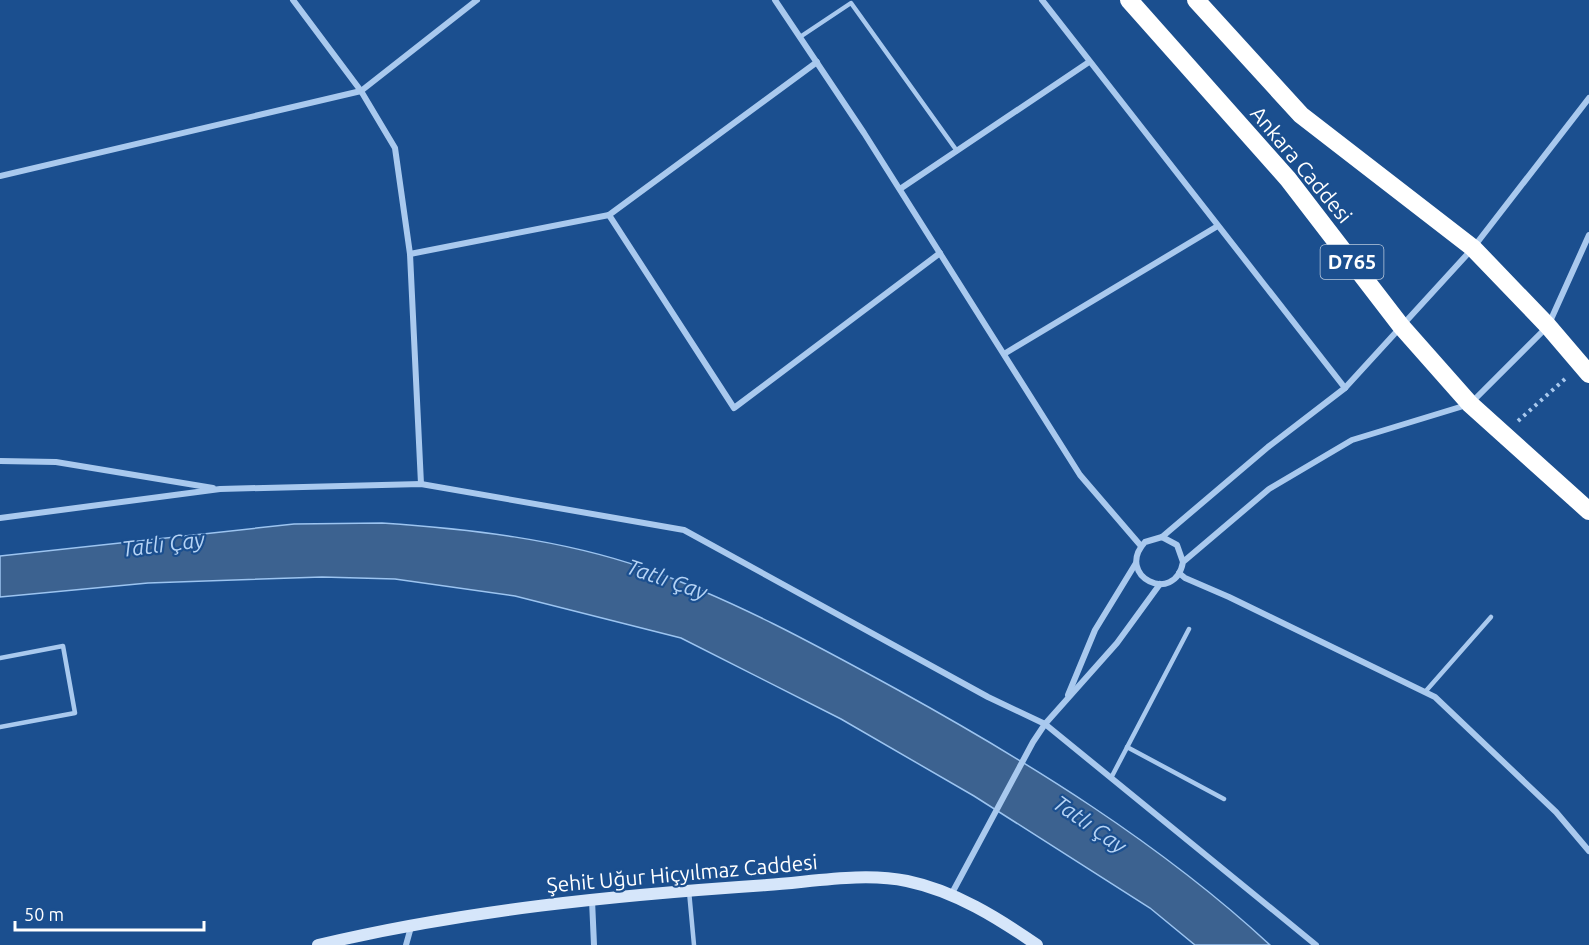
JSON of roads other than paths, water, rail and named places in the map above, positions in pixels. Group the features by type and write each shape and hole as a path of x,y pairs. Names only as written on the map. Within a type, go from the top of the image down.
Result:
{"highway":[{"name":"Ankara Caddesi","path":"1129,0 1288,179 1401,326 1470,404 1589,511"},
{"path":"1196,0 1301,115 1473,248 1548,326 1585,369"}],"street":[{"path":"293,0 361,91 394,148 410,254 421,484"},
{"path":"0,176 361,91 477,0"},
{"path":"775,0 900,189 1080,475 1141,546"},
{"path":"1042,0 1216,227 1344,388"},
{"path":"410,254 609,215 817,62"},
{"path":"900,189 1089,62"},
{"path":"1065,701 1095,630 1136,563 1141,546 1150,539 1162,537 1259,454 1344,388 1473,248 1589,98"},
{"path":"609,215 734,408 940,253"},
{"path":"1004,354 1216,227"},
{"path":"1136,563 1144,578 1160,584 1171,581 1179,573 1183,562 1269,489 1352,440 1470,404 1548,326 1589,235"},
{"path":"0,461 56,462 220,489"},
{"path":"0,518 220,489 421,484 684,530 988,697 1045,724 1316,945"},
{"path":"1162,537 1177,545 1183,562"},
{"path":"1179,573 1185,578 1230,597 1435,698 1556,812 1589,852"},
{"path":"951,896 994,812 1045,724 1117,643 1160,584"},
{"name":"Şehit Uğur Hiçyılmaz Caddesi","path":"318,945 492,910 689,890 868,879 907,881 951,896 996,916 1037,945"},
{"path":"592,900 594,945"},
{"path":"406,945 411,926"}],"lane":[{"path":"800,37 851,3 957,151"},
{"path":"1425,692 1491,617"},
{"path":"1112,778 1189,629"},
{"path":"0,658 63,646 75,713 0,727"},
{"path":"1127,747 1224,799"},
{"path":"689,890 694,945"}],"water":[{"name":"Tatlı Çay","path":"382,523 481,532 580,550 644,568 741,608 947,717 1044,775 1092,806 1184,872 1270,945 1195,945 1150,908 974,796 841,719 681,638 515,596 395,579 322,577 148,583 0,597 0,556 294,524"}]}
